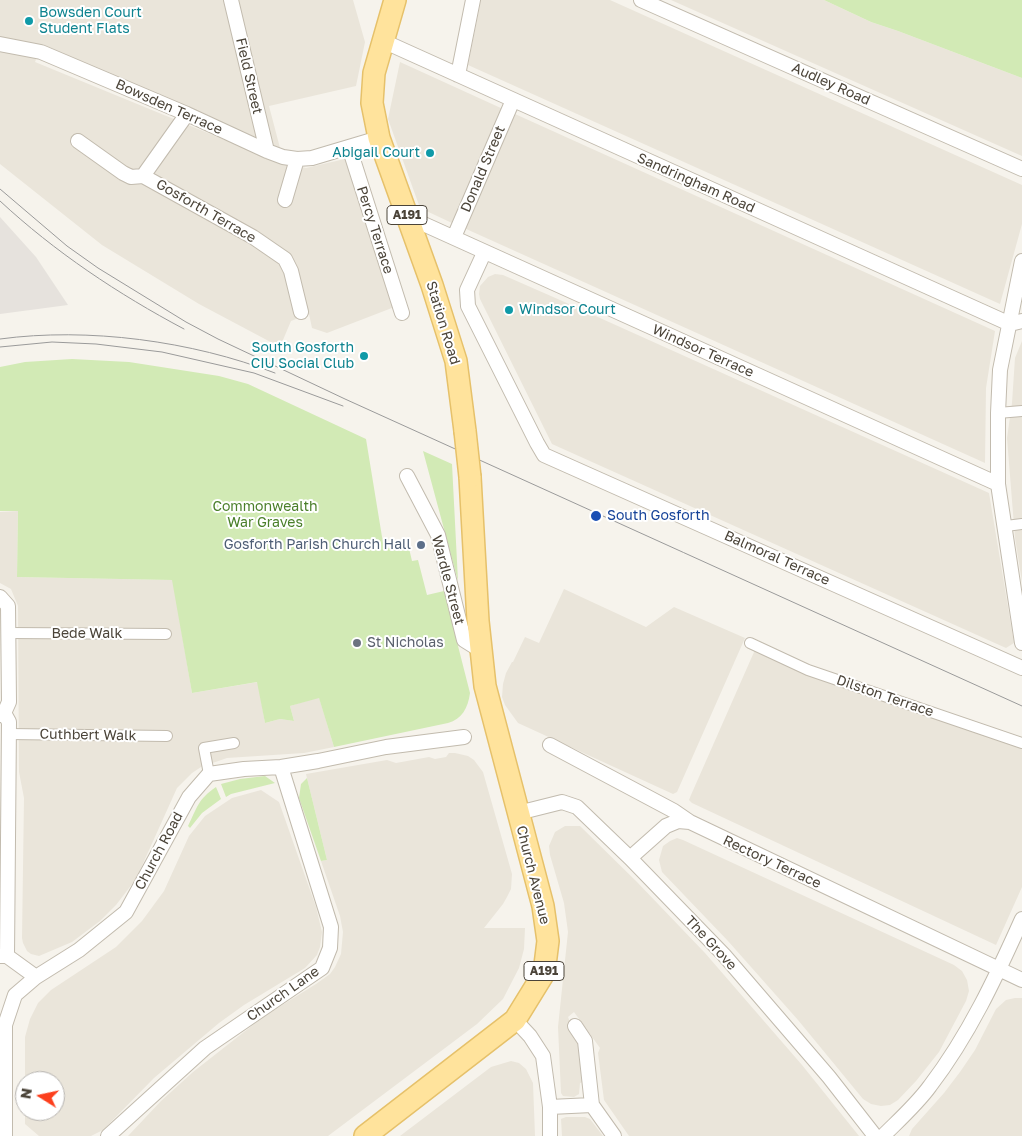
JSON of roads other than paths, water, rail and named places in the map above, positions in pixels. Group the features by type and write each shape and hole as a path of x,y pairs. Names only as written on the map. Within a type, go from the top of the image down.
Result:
{"main road":[{"name":"Station Road","path":"395,0 374,73 372,103 379,138 408,217 456,361 470,477 480,650 485,686"},
{"name":"Church Avenue","path":"365,1136 515,1020 544,973 548,941 543,906 485,686"}],"street":[{"name":"Field Street","path":"231,0 267,151"},
{"path":"458,75 472,0"},
{"name":"Audley Road","path":"641,0 1022,169"},
{"name":"Sandringham Road","path":"383,41 1016,322"},
{"name":"Bowsden Terrace","path":"0,44 41,52 187,114 267,151 296,159 312,158 379,138"},
{"name":"Donald Street","path":"454,237 513,100"},
{"path":"143,176 187,114"},
{"name":"Gosforth Terrace","path":"78,141 130,177 143,176 253,237 286,259 291,271 301,312"},
{"name":"Percy Terrace","path":"349,147 402,313"},
{"path":"285,200 296,159"},
{"name":"Windsor Terrace","path":"408,217 998,484"},
{"name":"Balmoral Terrace","path":"484,253 467,290 468,306 544,454 1022,668"},
{"path":"1022,261 1016,322 1000,370 998,413 998,484 1006,526 1022,641"},
{"path":"998,413 1022,411"},
{"name":"Wardle Street","path":"407,476 438,536 464,640 480,650"},
{"path":"1006,526 1022,524"},
{"path":"0,597 8,606 9,633 9,702 2,714 9,722 3,956 36,977"},
{"name":"Bede Walk","path":"9,633 166,634"},
{"name":"Dilston Terrace","path":"750,643 808,670 1022,743"},
{"name":"Cuthbert Walk","path":"9,734 167,736"},
{"path":"234,742 204,748 210,774 318,762 386,747 464,737"},
{"name":"Rectory Terrace","path":"550,746 674,811 690,822 1022,980"},
{"name":"Church Lane","path":"108,1136 205,1048 322,968 330,948 331,927 281,767"},
{"name":"Church Road","path":"5,1136 2,1103 5,1025 15,996 36,977 79,950 126,912 188,797 210,774"},
{"name":"The Grove","path":"518,813 562,802 577,807 630,858 724,955 828,1077 875,1136"},
{"path":"630,858 666,826 678,821 690,822"},
{"path":"883,1136 930,1087 971,1025 1022,919"},
{"path":"515,1020 530,1036 543,1056 550,1107 550,1136"},
{"path":"575,1026 585,1041 592,1106 614,1136"},
{"path":"550,1107 592,1106"}],"tram line":[{"path":"0,189 67,246 98,268 186,322 218,339 345,399 1022,706"},
{"path":"0,201 65,255 111,287 184,329"},
{"path":"0,339 68,335 104,336 139,340 209,352 275,373"},
{"path":"0,347 52,342 96,344 162,352 254,373 343,406"}],"place":[{"name":"Bowsden Court Student Flats","path":"29,21"},
{"name":"Abigail Court","path":"430,153"},
{"name":"Windsor Court","path":"509,310"},
{"name":"South Gosforth CIU Social Club","path":"364,356"},
{"name":"South Gosforth","path":"596,516"},
{"name":"Gosforth Parish Church Hall","path":"421,545"},
{"name":"St Nicholas","path":"357,643"}],"park label":[{"name":"Commonwealth War Graves","path":"265,516"}]}
